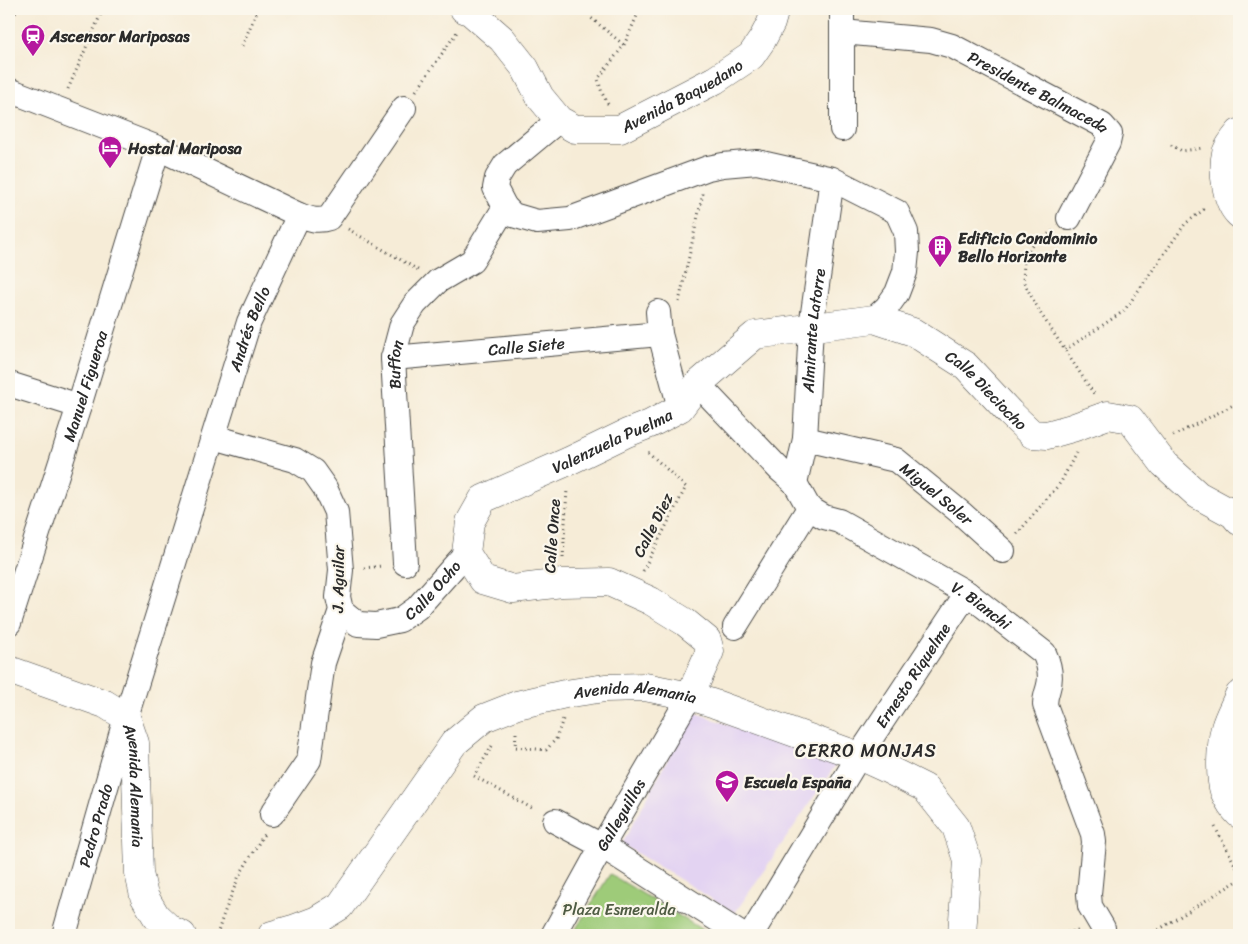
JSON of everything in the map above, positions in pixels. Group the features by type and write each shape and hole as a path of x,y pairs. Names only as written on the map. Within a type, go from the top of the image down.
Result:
{"street":[{"name":"Avenida Baquedano","path":"558,120 575,129 620,129 715,80 751,56 772,23 775,9"},
{"path":"467,10 502,39 525,68 540,97 558,120 505,165 497,178 495,188 505,207 513,215 536,222 570,219 708,168 756,162 832,179 896,212 906,232 905,272 897,293 887,307 874,319"},
{"path":"842,20 842,129"},
{"name":"Presidente Balmaceda","path":"842,20 952,46 1102,125 1110,134 1108,143 1070,218"},
{"path":"9,90 158,148 299,215 314,220 329,218 404,108"},
{"path":"1233,203 1225,179 1226,153 1239,133"},
{"name":"Manuel Figueroa","path":"9,623 79,406 158,148"},
{"name":"Almirante Latorre","path":"795,483 805,439 811,327 832,179"},
{"name":"Buffon","path":"405,563 393,358 402,324 415,304 438,281 472,261 505,207"},
{"name":"Andrés Bello","path":"126,717 250,322 299,215"},
{"name":"Valenzuela Puelma","path":"466,554 470,522 483,499 650,424 680,408 698,384 755,335 874,319"},
{"name":"Calle Dieciocho","path":"874,319 913,332 966,366 1032,434 1046,435 1108,415"},
{"path":"659,323 680,408"},
{"name":"Calle Siete","path":"393,358 659,323"},
{"path":"9,384 79,406"},
{"path":"698,384 780,470 795,483 809,508 735,627"},
{"path":"1108,415 1130,419 1164,464 1198,494 1233,514 1239,521"},
{"name":"J. Aguilar","path":"214,437 295,460 313,471 325,488 336,512 341,570 338,597 341,610 323,663 308,760 272,814"},
{"name":"Miguel Soler","path":"805,439 896,460 961,513 1003,551"},
{"name":"V. Bianchi","path":"809,508 824,517 839,522 967,593 1044,653 1050,675 1045,705 1093,834 1090,906 1103,928"},
{"path":"466,554 483,580 513,589 562,582 609,582 651,601 685,622 707,640 710,651 690,696"},
{"name":"Calle Ocho","path":"341,610 358,624 376,625 400,620 417,608 466,554"},
{"name":"Ernesto Riquelme","path":"751,935 859,756 967,593"},
{"name":"Avenida Alemania","path":"9,670 105,704 126,717 135,743 139,873 144,896 156,916 170,930 182,935"},
{"name":"Avenida Alemania","path":"272,935 317,920 340,906 454,743 484,718 518,705 565,694 605,688 645,687 690,696 859,756 925,788 956,827 967,860 962,935"},
{"path":"1239,695 1226,726 1221,749 1224,790 1239,814"},
{"name":"Galleguillos","path":"553,935 602,846 690,696"},
{"name":"Pedro Prado","path":"64,935 126,717"},
{"path":"555,821 602,846 742,935"}],"path":[{"path":"9,27 16,9"},
{"path":"59,110 102,9"},
{"path":"242,46 258,9"},
{"path":"593,9 591,18 624,45"},
{"path":"620,129 602,94 598,79 624,45 640,9"},
{"path":"404,108 467,10"},
{"path":"659,323 679,305 708,168"},
{"path":"1065,350 1124,311 1185,224 1233,203"},
{"path":"329,218 438,281"},
{"path":"1070,218 1033,244 1024,262 1023,281 1041,314 1108,415"},
{"path":"1152,446 1239,402"},
{"name":"Calle Diez","path":"627,433 686,487 632,592"},
{"path":"1003,551 1061,482 1077,451 1068,449"},
{"name":"Calle Once","path":"562,582 569,461"},
{"path":"341,570 405,563"},
{"path":"518,705 515,747 546,750 556,739 564,714 565,694"},
{"path":"493,744 474,776 555,821"},
{"path":"217,935 239,876 271,823 272,814"},
{"path":"1150,935 1239,880"},
{"path":"1047,935 1103,928"}],"shaded area":[{"name":"Escuela España","path":"693,712 837,763 735,913 622,844"}],"green space":[{"name":"Plaza Esmeralda","path":"610,874 711,935 572,935"}],"place":[{"name":"Ascensor Mariposas","path":"33,57"},
{"name":"Hostal Mariposa","path":"110,169"},
{"name":"Edificio Condominio Bello Horizonte","path":"940,268"},
{"name":"Escuela España","path":"727,803"}],"district":[{"name":"CERRO MONJAS","path":"866,751"}]}
